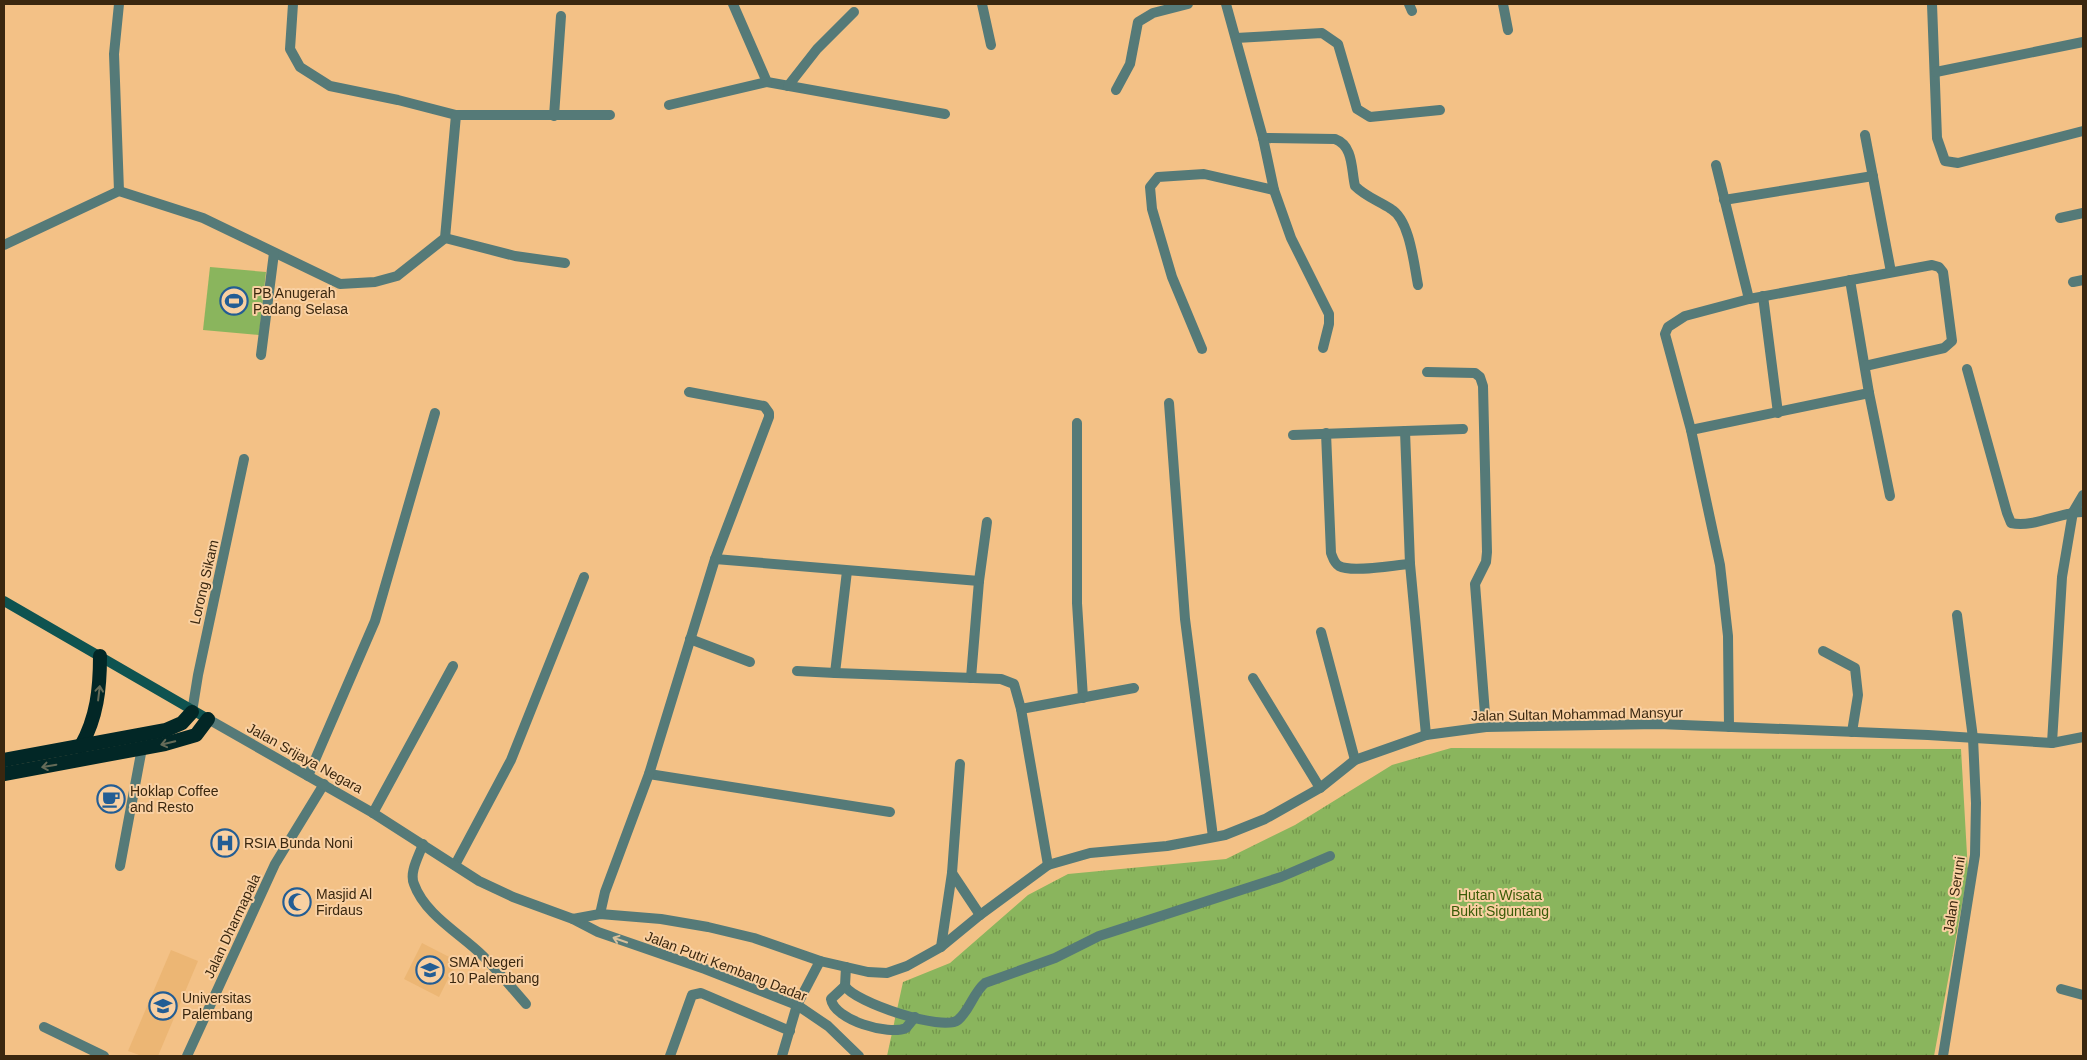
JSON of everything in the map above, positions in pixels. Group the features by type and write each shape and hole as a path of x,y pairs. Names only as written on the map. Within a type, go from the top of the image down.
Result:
{"highway":[{"path":"81,746 90,729 99,697 100,656"},
{"path":"4,760 166,730 182,723 192,712"},
{"path":"4,774 196,736 208,719"}],"main road":[{"name":"Jalan Srijaya Negara","path":"4,601 192,712 208,719"}],"street":[{"path":"119,4 114,54 119,191"},
{"path":"293,4 290,49 300,67 330,86 456,114 610,115"},
{"path":"733,4 767,82"},
{"path":"982,4 991,45"},
{"path":"1116,90 1130,64 1138,22 1153,12 1188,4"},
{"path":"1226,4 1263,138 1274,190 1291,238 1329,314 1329,324 1323,348"},
{"path":"1503,4 1508,30"},
{"path":"1932,4 1937,138 1945,161 1958,163 2083,131"},
{"path":"788,86 817,49 854,12"},
{"path":"554,116 561,16"},
{"path":"1236,38 1322,33 1338,44 1357,109 1361,113 1370,117 1440,110"},
{"path":"1936,72 2083,42"},
{"path":"669,105 767,82 946,114"},
{"path":"4,245 119,191 203,218 340,284 375,282 397,276 445,238 456,114"},
{"path":"1865,135 1891,272"},
{"path":"1263,138 1335,139 1343,142 1349,154 1355,186 1372,200 1394,210 1405,226 1418,285"},
{"path":"1716,165 1748,298"},
{"path":"1202,350 1172,277 1149,196 1151,184 1158,177 1204,174 1274,190"},
{"path":"1724,200 1873,176"},
{"path":"2060,218 2083,213"},
{"path":"445,238 515,256 565,263"},
{"path":"261,355 274,253"},
{"path":"1730,727 1728,636 1720,565 1691,430 1665,334 1668,327 1685,316 1748,298 1932,265 1939,267 1943,272 1952,341 1944,348 1865,366"},
{"path":"1850,280 1869,393 1890,496"},
{"path":"1762,296 1778,413"},
{"path":"1966,368 2011,523 2022,524 2078,512"},
{"path":"1427,372 1475,373 1480,377 1483,386 1487,552 1486,562 1475,584 1486,727"},
{"path":"573,919 600,914 605,892 649,774 715,558 769,413 764,406 689,392"},
{"path":"1691,430 1869,393"},
{"path":"1169,402 1185,619 1213,837"},
{"path":"308,776 375,621 436,413"},
{"path":"1076,423 1077,603 1083,698"},
{"path":"1293,435 1463,429"},
{"path":"1405,431 1410,564 1426,735"},
{"path":"1326,433 1331,553 1334,560 1342,567 1356,568 1410,564"},
{"name":"Lorong Sikam","path":"192,712 198,675 244,459"},
{"path":"2052,743 2062,577 2083,496"},
{"path":"971,678 979,581 988,522"},
{"path":"715,558 979,581"},
{"path":"835,674 847,571"},
{"path":"455,865 511,760 584,577"},
{"name":"Jalan Seruni","path":"1943,1056 1975,854 1976,803 1972,738 1957,615"},
{"path":"1321,632 1355,760"},
{"path":"690,639 750,662"},
{"path":"1823,651 1855,668 1858,695 1852,732"},
{"path":"373,813 453,666"},
{"path":"797,671 835,674 1001,679 1014,684 1021,709 1048,865"},
{"path":"1253,678 1320,788"},
{"path":"1021,709 1134,688"},
{"name":"Jalan Srijaya Negara","path":"208,719 373,813 479,881 514,898 573,919"},
{"name":"Jalan Sultan Mohammad Mansyur","path":"600,914 661,919 708,927 754,938 820,961 868,972 887,973 907,966 941,947 980,915 1048,865 1090,853 1168,846 1225,835 1265,819 1320,788 1355,760 1426,735 1486,727 1659,724 2052,743 2083,737"},
{"path":"120,866 142,748"},
{"path":"941,947 952,873 960,764"},
{"path":"649,774 890,812"},
{"name":"Jalan Dharmapala","path":"187,1056 275,864 324,784"},
{"path":"423,844 413,873 414,884 419,894 433,911 483,956 526,1004"},
{"path":"845,986 854,996 915,1017 948,1024 958,1020 979,988 985,983 1055,958 1099,936 1281,878 1330,856"},
{"path":"952,873 980,915"},
{"name":"Jalan Putri Kembang Dadar","path":"573,919 598,932 705,969 797,1005 828,1026 859,1056"},
{"path":"782,1056 797,1005 820,961"},
{"path":"846,967 845,986 832,999 832,1003 841,1014 888,1032 900,1031 906,1028 915,1017"},
{"path":"2061,989 2083,995"},
{"path":"670,1056 692,995 701,993 790,1031"},
{"path":"44,1027 104,1056"}],"shaded area":[{"name":"SMA Negeri 10 Palembang","path":"422,943 457,961 439,997 404,979"},
{"name":"Universitas Palembang","path":"171,950 198,961 158,1056 142,1056 128,1051"}],"green space":[{"name":"PB Anugerah Padang Selasa","path":"210,267 266,272 259,335 203,330"},
{"name":"Hutan Wisata Bukit Siguntang","path":"1451,748 1961,749 1968,872 1934,1056 887,1056 903,982 950,963 1028,895 1068,874 1226,859 1295,825 1392,765"}],"place":[{"name":"PB Anugerah Padang Selasa","path":"234,301"},
{"name":"Hoklap Coffee and Resto","path":"111,799"},
{"name":"RSIA Bunda Noni","path":"225,843"},
{"name":"Masjid Al Firdaus","path":"297,902"},
{"name":"SMA Negeri 10 Palembang","path":"430,970"},
{"name":"Universitas Palembang","path":"163,1006"}]}
